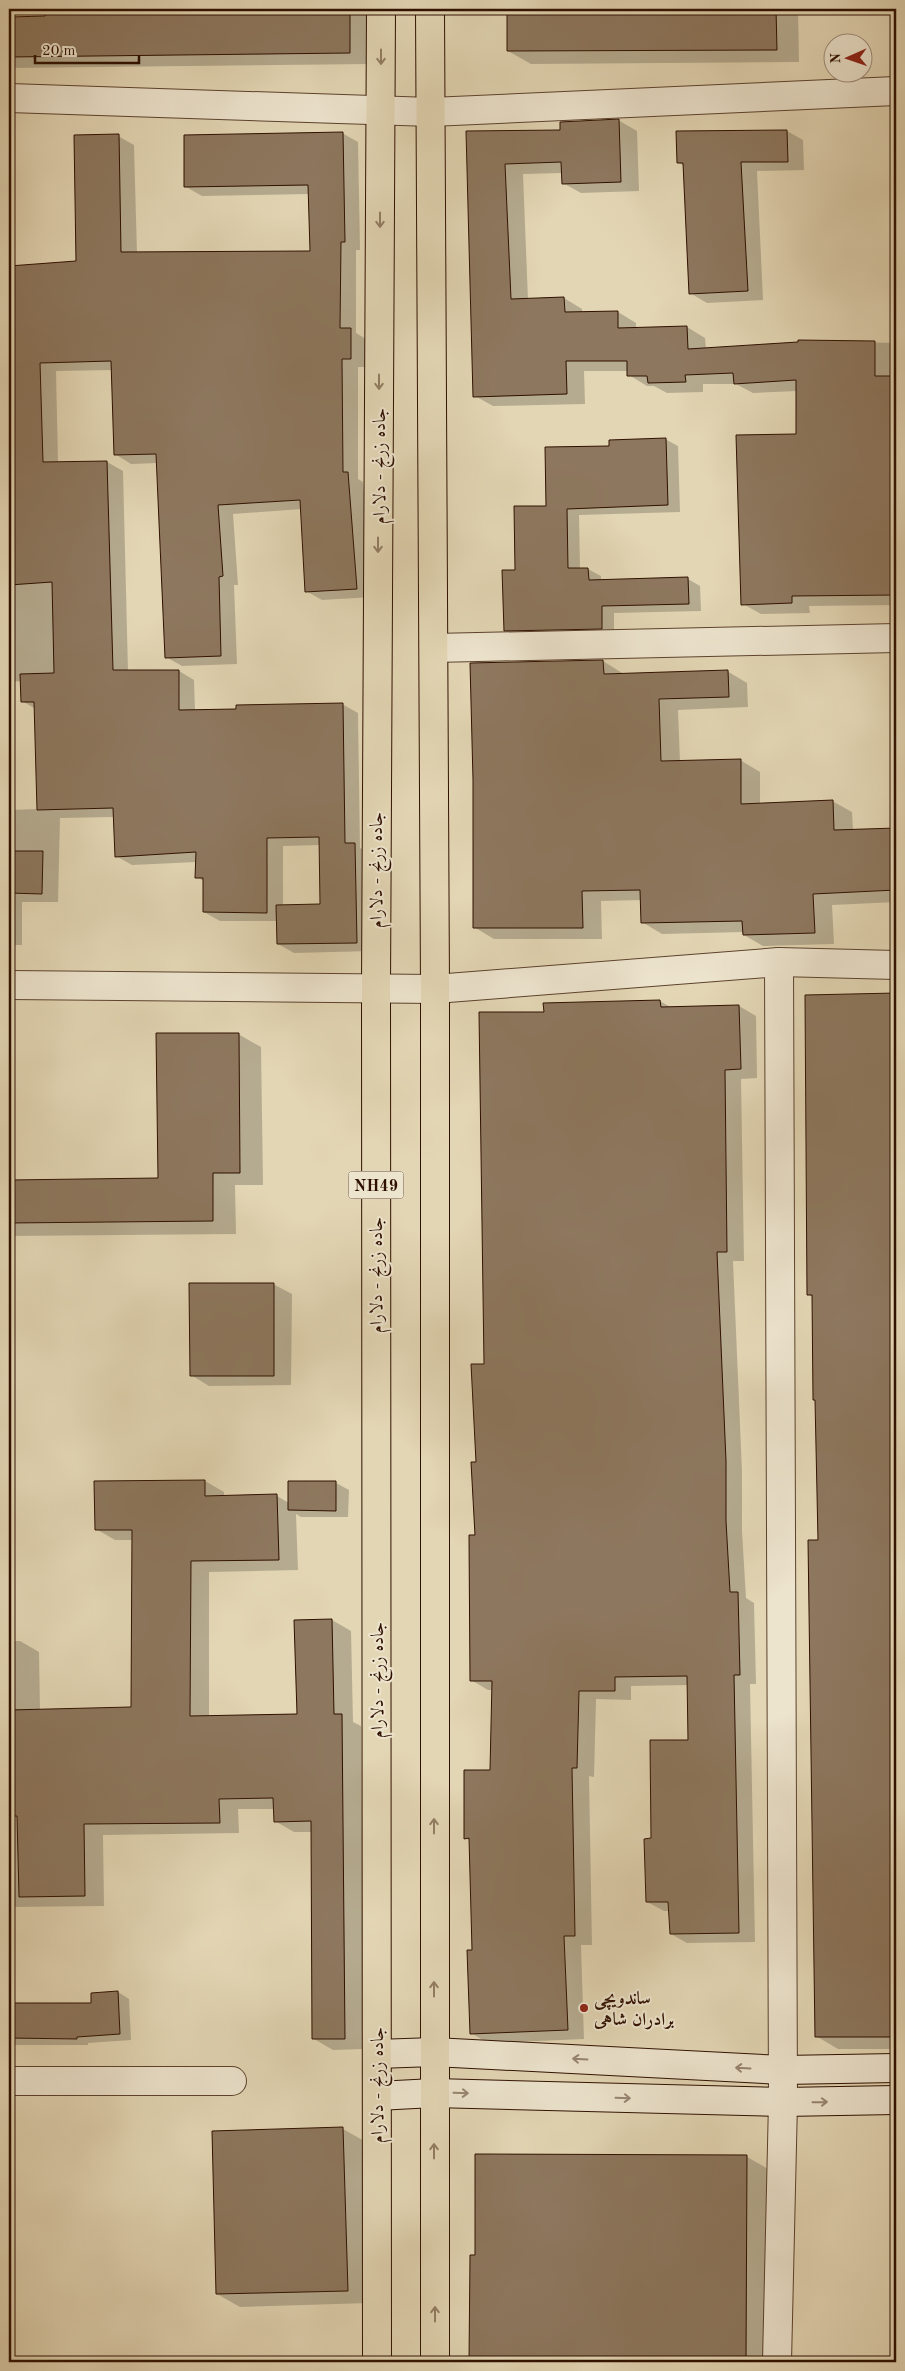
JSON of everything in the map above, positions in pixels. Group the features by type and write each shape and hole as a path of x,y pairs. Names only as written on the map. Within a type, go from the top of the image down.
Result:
{"highway":[{"name":"جاده زرنج - دلارام","path":"377,2362 376,987 381,9"},
{"path":"430,9 435,989 435,2362"}],"street":[{"path":"9,98 381,112 431,112 896,91"},
{"path":"434,648 896,638"},
{"path":"9,985 435,989 779,962 896,965"},
{"path":"777,2362 783,2102 779,962"},
{"path":"377,2054 434,2052 783,2070 896,2068"},
{"path":"9,2081 232,2081"},
{"path":"377,2096 434,2093 783,2102 896,2100"}],"building":[{"path":"45,9 104,9 104,14 168,14 168,9 350,9 350,53 9,57 9,17 45,16"},
{"path":"507,9 776,9 777,50 507,51"},
{"path":"619,119 621,182 562,184 561,162 505,164 511,299 564,297 565,312 618,311 618,328 687,326 688,349 798,342 798,340 875,341 875,376 896,376 896,595 792,596 792,603 741,605 736,435 796,434 796,380 734,384 733,373 685,375 686,382 648,383 647,376 627,376 627,361 566,361 567,394 473,397 466,131 560,130 560,122"},
{"path":"787,130 788,162 741,162 748,291 689,294 683,163 677,163 676,131"},
{"path":"343,132 345,242 341,242 340,328 351,328 351,359 342,359 343,472 348,472 357,589 305,592 300,500 218,505 223,576 219,577 221,656 165,658 156,454 114,455 111,361 40,363 43,462 107,461 113,670 179,670 179,710 236,709 236,705 343,703 345,843 355,843 357,943 277,944 276,905 320,904 319,837 267,838 267,913 203,912 203,878 195,878 196,852 115,857 113,808 37,810 34,702 21,702 20,674 54,673 52,582 9,585 9,266 76,261 74,135 119,134 121,252 310,251 308,185 184,187 184,135"},
{"path":"666,438 668,505 567,509 568,568 588,568 589,580 688,577 689,604 602,606 602,629 504,631 502,570 515,570 514,506 546,506 545,447 609,446 609,440"},
{"path":"603,660 604,674 728,670 729,697 659,699 661,761 741,759 741,804 833,800 834,830 896,828 896,890 813,894 815,933 743,935 742,921 641,923 640,890 582,891 583,928 473,928 473,780 470,663"},
{"path":"9,851 43,851 42,894 9,893"},
{"path":"896,993 896,2037 815,2037 808,1540 818,1540 815,1400 813,1400 812,1295 807,1295 805,995"},
{"path":"660,1000 661,1007 739,1005 741,1069 725,1070 727,1252 717,1252 730,1592 738,1592 740,1675 734,1675 739,1933 670,1934 668,1902 646,1902 644,1839 651,1838 650,1740 688,1740 687,1676 615,1677 615,1691 579,1691 577,1768 572,1768 575,1936 564,1936 568,2030 470,2034 467,1950 472,1950 469,1838 464,1839 464,1770 490,1770 492,1681 470,1681 469,1535 475,1535 471,1462 476,1462 471,1364 484,1364 479,1012 544,1012 543,1003"},
{"path":"156,1033 239,1033 240,1173 213,1173 213,1221 9,1223 9,1180 158,1178"},
{"path":"189,1283 274,1283 274,1376 190,1376"},
{"path":"205,1480 205,1496 277,1494 279,1560 191,1561 190,1716 297,1714 294,1620 332,1619 334,1714 342,1714 345,2039 312,2039 311,1821 274,1822 273,1798 219,1799 220,1823 84,1824 85,1896 19,1897 17,1816 9,1816 9,1710 131,1707 132,1530 95,1530 94,1481"},
{"path":"288,1481 336,1481 336,1511 288,1510"},
{"path":"118,1991 120,2034 77,2037 77,2039 9,2038 9,2003 91,2003 91,1993"},
{"path":"343,2127 348,2291 216,2294 212,2131"},
{"path":"475,2154 747,2155 746,2362 469,2362 470,2255 475,2255"}],"place":[{"name":"ساندویچی برادران شاهی","path":"584,2008"}]}
